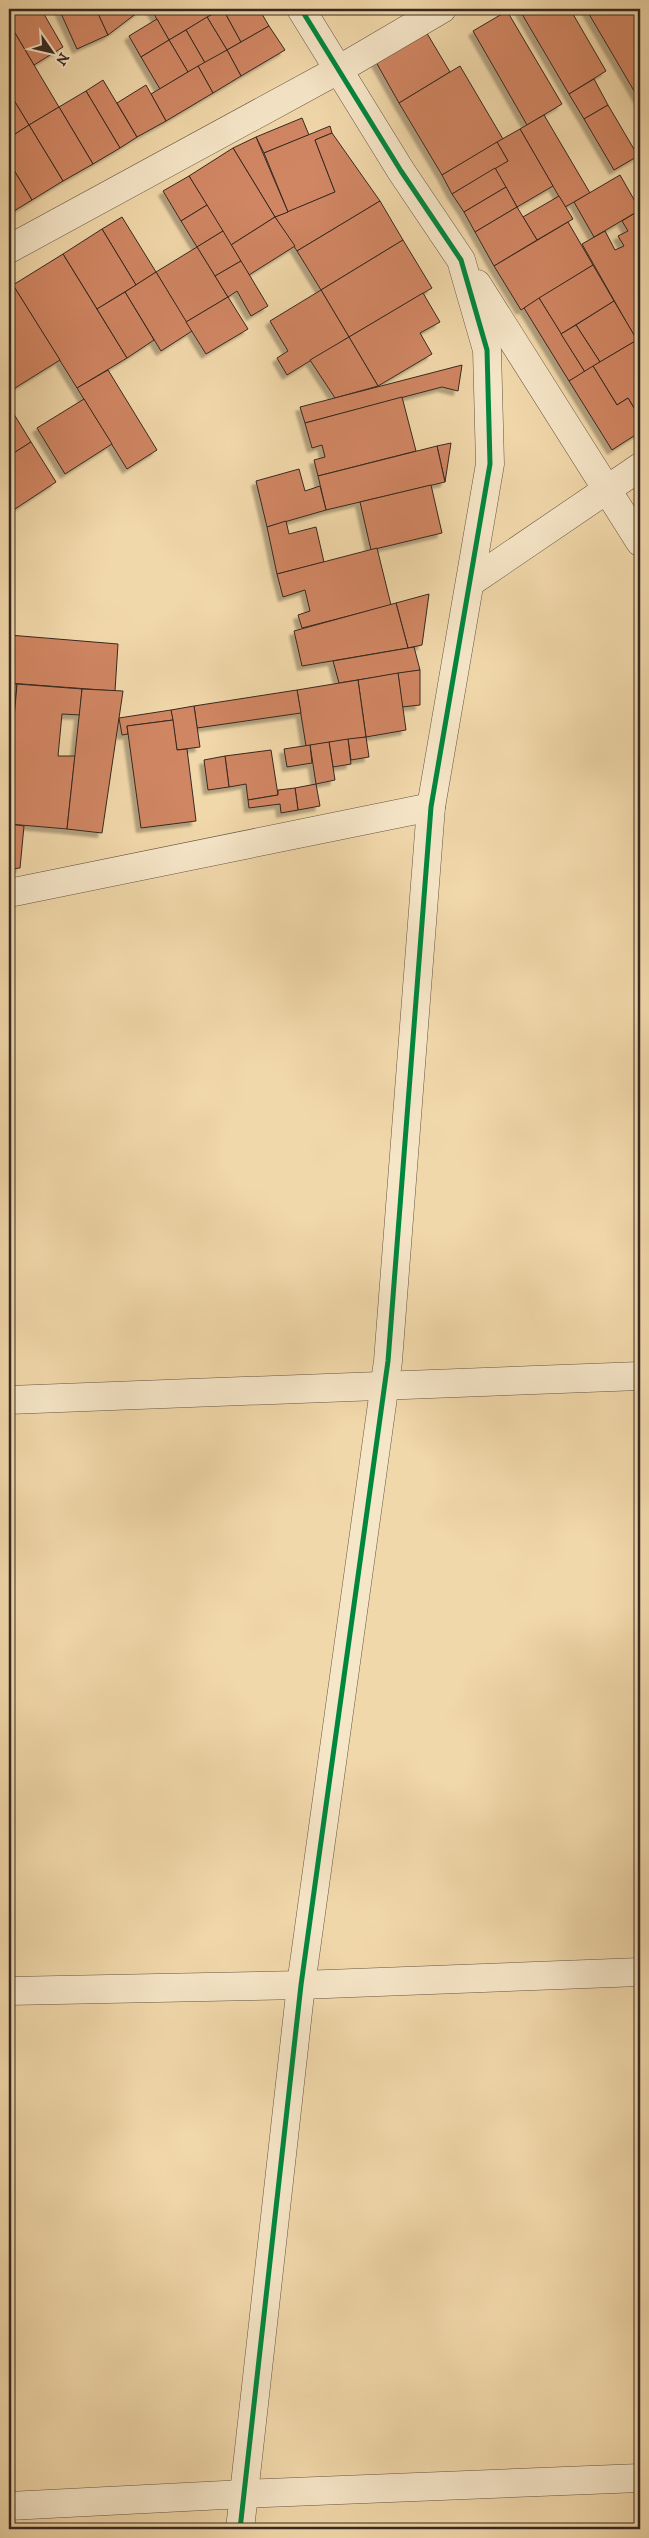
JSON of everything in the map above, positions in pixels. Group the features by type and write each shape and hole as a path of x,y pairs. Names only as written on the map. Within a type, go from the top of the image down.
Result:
{"street":[{"path":"301,9 401,171 461,260 640,542"},
{"path":"9,249 338,70 442,9"},
{"path":"240,2529 302,1985 384,1387 431,806 490,464 486,350 461,260"},
{"path":"471,582 640,467"},
{"path":"9,893 431,806"},
{"path":"9,1400 640,1376"},
{"path":"9,1991 302,1985 640,1972"},
{"path":"9,2506 244,2494 640,2478"}],"building":[{"path":"9,9 41,9 63,47 34,65 9,23"},
{"path":"59,9 96,9 108,35 77,49"},
{"path":"96,9 142,9 108,35"},
{"path":"151,9 221,9 169,40"},
{"path":"223,9 241,42 227,50 207,17"},
{"path":"223,9 259,9 269,26 241,42"},
{"path":"519,9 570,9 606,71 569,94"},
{"path":"586,9 639,9 640,101"},
{"path":"507,11 562,104 527,125 473,31"},
{"path":"207,17 227,50 205,63 186,30"},
{"path":"157,19 169,40 141,57 129,36"},
{"path":"9,23 59,107 29,125 9,92"},
{"path":"422,25 450,72 399,103 372,55"},
{"path":"269,26 285,50 241,76 227,50"},
{"path":"186,30 205,63 188,72 169,40"},
{"path":"169,40 188,72 160,89 141,57"},
{"path":"227,50 241,76 213,93 198,66"},
{"path":"198,66 213,93 166,121 151,94"},
{"path":"460,66 503,139 442,175 399,103"},
{"path":"594,79 608,105 584,119 569,94"},
{"path":"103,80 137,137 120,148 86,91"},
{"path":"146,85 166,121 137,137 117,103"},
{"path":"86,91 120,148 93,164 59,107"},
{"path":"9,92 29,125 9,138"},
{"path":"608,105 638,156 614,170 584,119"},
{"path":"59,107 93,164 63,181 29,125"},
{"path":"544,115 590,193 565,207 520,129"},
{"path":"302,118 309,135 264,153 256,137"},
{"path":"29,125 63,181 32,200 9,162 9,138"},
{"path":"330,126 332,133 315,140 335,192 288,212 264,153"},
{"path":"520,129 553,186 517,207 495,168 508,161 497,142"},
{"path":"332,133 380,201 297,251 275,217 335,192 315,140"},
{"path":"256,137 288,212 275,217 233,148"},
{"path":"497,142 508,161 452,194 442,175"},
{"path":"233,148 275,217 231,245 189,176"},
{"path":"9,162 32,200 9,214"},
{"path":"495,168 506,187 464,212 452,194"},
{"path":"620,175 640,210 594,237 574,202"},
{"path":"189,176 207,205 181,221 163,191"},
{"path":"506,187 517,207 475,232 464,212"},
{"path":"559,196 573,219 537,240 523,217"},
{"path":"380,201 403,240 321,290 297,251"},
{"path":"207,205 223,231 197,247 181,221"},
{"path":"517,207 537,240 494,266 475,232"},
{"path":"640,210 640,346 582,244 605,231 615,250 624,246 618,236 628,231 622,221"},
{"path":"122,217 156,272 136,285 102,229"},
{"path":"275,217 295,246 249,275 231,245"},
{"path":"568,222 593,265 521,310 494,266"},
{"path":"102,229 136,285 97,309 63,254"},
{"path":"223,231 241,261 215,276 197,247"},
{"path":"403,240 432,288 349,337 321,290"},
{"path":"197,247 228,297 186,322 156,272"},
{"path":"63,254 127,358 77,388 13,285"},
{"path":"241,261 268,306 251,316 237,291 228,297 215,276"},
{"path":"593,265 614,301 561,334 539,298"},
{"path":"156,272 192,331 161,351 125,292"},
{"path":"13,285 60,360 15,388 9,378 9,288"},
{"path":"321,290 349,337 287,375 277,358 288,351 270,321"},
{"path":"125,292 154,340 127,358 97,309"},
{"path":"423,293 440,322 420,333 432,354 378,386 349,337"},
{"path":"228,297 248,329 206,354 186,322"},
{"path":"539,298 585,372 569,381 524,308"},
{"path":"614,301 637,340 600,362 576,325"},
{"path":"576,325 600,362 585,372 561,334"},
{"path":"349,337 378,386 335,398 310,360"},
{"path":"637,340 640,346 640,418 628,398 617,405 593,366"},
{"path":"462,365 458,391 442,387 305,423 300,407"},
{"path":"593,366 617,405 628,398 640,418 640,432 612,450 569,381"},
{"path":"108,370 157,450 127,469 77,388"},
{"path":"402,397 416,451 318,476 314,460 325,457 322,445 312,448 305,423"},
{"path":"84,399 112,444 65,474 37,428"},
{"path":"9,406 31,442 9,456"},
{"path":"31,442 56,482 15,509 9,499 9,456"},
{"path":"451,443 445,482 437,446"},
{"path":"437,446 445,482 326,510 318,476"},
{"path":"299,469 305,491 320,486 326,510 267,527 256,481"},
{"path":"431,485 442,533 371,550 360,502"},
{"path":"286,521 289,534 316,527 324,562 277,574 267,527"},
{"path":"377,548 391,605 302,628 298,615 310,611 305,590 283,597 277,574"},
{"path":"429,594 422,645 408,648 396,603"},
{"path":"396,603 408,648 302,666 294,631"},
{"path":"9,635 118,644 115,691 9,683"},
{"path":"414,647 420,670 339,683 333,661"},
{"path":"420,670 420,705 402,707 398,673"},
{"path":"398,673 406,730 366,737 358,680"},
{"path":"358,680 366,737 306,746 297,690"},
{"path":"9,683 17,684 9,778"},
{"path":"17,684 82,689 80,715 62,714 58,756 75,756 67,829 9,824 9,778"},
{"path":"82,689 123,691 102,833 67,829"},
{"path":"297,690 301,713 197,728 194,706"},
{"path":"194,706 200,747 177,750 171,710"},
{"path":"171,710 173,720 127,726 128,734 122,735 119,718"},
{"path":"173,720 177,750 187,749 196,821 141,828 127,726"},
{"path":"366,737 369,757 351,760 348,739"},
{"path":"348,739 351,764 333,767 329,742"},
{"path":"329,742 335,780 316,784 310,745"},
{"path":"310,745 312,763 287,767 284,749"},
{"path":"271,750 278,795 248,800 246,784 229,787 225,756"},
{"path":"225,756 229,787 208,790 204,760"},
{"path":"316,784 320,806 298,810 295,788"},
{"path":"295,788 298,810 281,813 280,804 249,808 248,800 278,795 278,790"},
{"path":"9,824 24,826 20,868 9,869"}],"cycle path":[{"path":"240,2529 301,1985 388,1361 431,807 490,464 487,350 461,260 401,171 301,9"}]}
